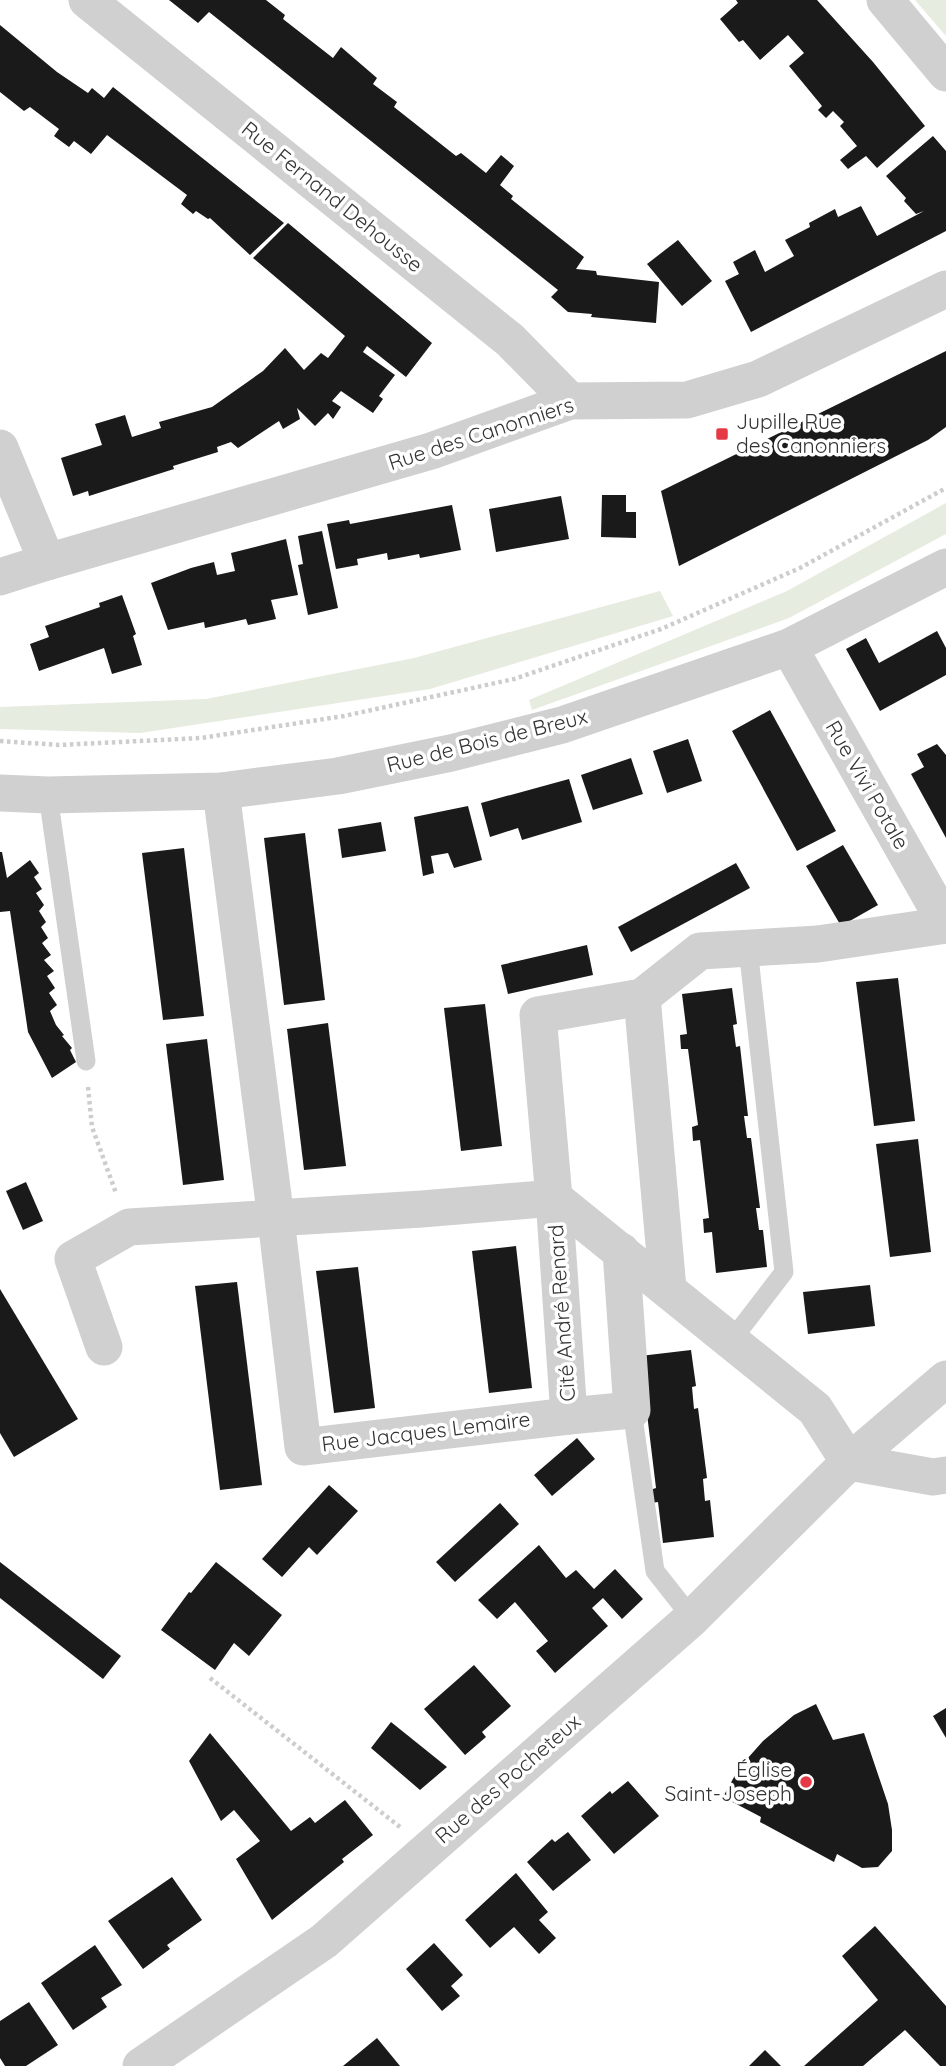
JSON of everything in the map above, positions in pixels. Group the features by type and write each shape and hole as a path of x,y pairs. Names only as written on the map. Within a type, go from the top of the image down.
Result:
{"street":[{"name":"Rue Fernand Dehousse","path":"87,0 510,340 570,401"},
{"path":"885,0 946,73"},
{"name":"Rue des Canonniers","path":"0,577 431,451 570,401 687,400 758,379 946,289"},
{"path":"0,448 47,562"},
{"name":"Rue de Bois de Breux","path":"0,793 48,795 221,791 338,776 451,753 562,725 789,647 946,567"},
{"name":"Rue Vivi Potale","path":"789,647 946,925"},
{"name":"Rue Jacques Lemaire","path":"221,791 303,1447 569,1416"},
{"name":"Cité André Renard","path":"632,1410 569,1416 538,1015 642,997 701,951 818,944 946,925"},
{"path":"642,997 668,1289"},
{"name":"Cité André Renard","path":"276,1219 554,1198 815,1409 849,1462"},
{"path":"104,1347 73,1259 129,1227 276,1219"},
{"path":"621,1251 632,1410"},
{"name":"Rue des Pocheteux","path":"141,2066 324,1941 692,1618 849,1462 946,1379"},
{"path":"849,1462 940,1476"}],"lane":[{"path":"48,795 86,1061"},
{"path":"731,1341 784,1272 748,948"},
{"path":"632,1410 655,1571 692,1618"}],"path":[{"path":"0,741 59,745 201,738 344,716 514,678 662,629 800,568 946,488"},
{"path":"86,1061 92,1127 129,1227"},
{"path":"210,1678 428,1849"}],"shaded area":[{"path":"915,0 946,0 946,36"},
{"path":"946,503 946,534 789,618 532,710 529,700 787,591"},
{"path":"660,591 673,616 430,689 140,733 0,729 0,707 206,699 414,658"}],"building":[{"path":"169,0 266,0 285,15 283,19 333,58 341,47 377,78 373,84 397,102 394,107 456,156 461,153 486,173 501,155 514,166 500,185 513,196 511,199 584,257 576,269 596,271 597,275 659,282 656,323 591,317 592,314 568,312 551,297 558,290 209,12 198,23"},
{"path":"736,0 817,0 873,62 925,126 877,168 866,156 848,169 840,160 857,146 840,126 844,122 833,111 826,118 818,110 822,106 789,66 804,53 788,35 760,60 743,40 739,42 720,19 738,3"},
{"path":"0,25 57,72 88,93 92,88 104,98 113,87 284,223 250,255 210,218 196,211 193,214 181,204 187,195 107,135 91,154 74,141 69,147 54,136 59,129 30,107 24,111 0,92"},
{"path":"933,136 946,151 946,231 751,332 725,281 739,274 733,262 755,250 765,272 794,256 785,240 810,227 809,223 835,209 838,217 861,206 877,236 924,211 916,214 886,176"},
{"path":"288,223 432,343 406,377 367,346 363,352 395,375 379,396 383,399 373,413 341,391 332,401 341,407 333,419 328,413 315,426 297,408 300,419 283,429 279,421 238,448 231,442 217,447 218,452 173,466 174,469 89,496 88,491 73,496 61,458 102,445 95,424 125,415 132,437 161,428 159,422 212,407 263,371 285,348 304,370 321,353 328,358 345,336 253,258"},
{"path":"678,240 712,281 682,306 647,264"},
{"path":"946,351 946,427 928,440 679,566 661,491"},
{"path":"602,495 626,495 626,512 636,512 636,538 601,537"},
{"path":"561,496 569,539 496,552 489,509"},
{"path":"452,505 461,550 420,558 419,554 388,560 387,553 357,559 358,565 336,569 327,524 349,520 350,524"},
{"path":"322,531 338,608 308,615 298,565 303,564 298,536"},
{"path":"286,539 298,595 271,600 276,619 248,625 246,619 205,628 204,622 168,630 151,583 214,562 217,575 235,571 231,553"},
{"path":"122,595 136,634 133,636 142,665 112,674 104,648 39,671 30,644 49,637 45,626 100,607 99,603"},
{"path":"937,631 946,648 946,675 880,711 846,649 866,638 879,663"},
{"path":"770,710 836,831 797,851 732,731"},
{"path":"688,739 702,781 667,793 653,751"},
{"path":"937,744 946,755 946,838 911,774 924,767 917,754"},
{"path":"631,758 643,794 593,810 581,775"},
{"path":"569,779 582,822 522,840 518,828 490,837 481,803"},
{"path":"468,806 482,860 454,868 448,853 431,856 434,873 423,876 414,817"},
{"path":"381,822 386,851 342,858 338,829"},
{"path":"305,833 325,1000 284,1005 264,838"},
{"path":"843,845 878,905 841,926 806,866"},
{"path":"184,848 204,1016 163,1020 142,853"},
{"path":"0,852 7,878 30,860 39,873 34,877 42,889 36,893 44,905 39,911 46,922 41,927 48,938 42,943 51,955 44,960 54,971 47,976 55,988 49,993 57,1005 50,1011 64,1035 62,1036 72,1048 70,1050 76,1062 52,1078 28,1032 10,911 0,912"},
{"path":"736,863 750,888 631,952 618,927"},
{"path":"587,945 593,975 508,994 501,965"},
{"path":"898,978 915,1121 874,1126 856,982"},
{"path":"732,988 737,1024 733,1025 736,1047 740,1046 748,1116 744,1116 747,1138 751,1138 760,1208 756,1208 759,1230 763,1230 767,1267 716,1273 712,1232 704,1233 703,1219 709,1218 700,1140 693,1141 692,1127 698,1125 688,1049 681,1049 680,1035 687,1034 682,994"},
{"path":"485,1004 502,1146 461,1151 444,1008"},
{"path":"328,1023 346,1166 304,1170 287,1029"},
{"path":"207,1039 224,1180 183,1185 166,1044"},
{"path":"918,1139 931,1252 890,1257 876,1144"},
{"path":"26,1182 43,1221 23,1230 6,1191"},
{"path":"516,1246 532,1388 489,1393 472,1251"},
{"path":"358,1267 375,1408 334,1413 316,1271"},
{"path":"237,1282 262,1485 220,1490 195,1286"},
{"path":"870,1285 875,1326 808,1334 803,1292"},
{"path":"0,1289 78,1419 14,1457 0,1433"},
{"path":"691,1350 696,1386 692,1387 694,1409 698,1408 707,1478 703,1479 705,1501 710,1500 714,1537 663,1543 658,1502 651,1503 650,1490 656,1488 640,1356"},
{"path":"577,1438 595,1459 552,1496 534,1475"},
{"path":"329,1485 358,1511 317,1555 309,1547 282,1577 262,1559"},
{"path":"500,1503 519,1524 455,1582 436,1562"},
{"path":"539,1545 566,1578 576,1570 594,1589 615,1569 643,1599 622,1619 603,1598 592,1608 608,1626 555,1673 536,1651 548,1641 515,1602 497,1619 478,1600"},
{"path":"0,1562 121,1656 103,1679 0,1598"},
{"path":"216,1562 282,1615 249,1656 234,1643 215,1670 161,1630 189,1592 191,1593"},
{"path":"474,1665 511,1706 482,1732 486,1737 465,1755 424,1709"},
{"name":"Église Saint-Joseph","path":"816,1704 833,1740 864,1733 888,1804 892,1830 892,1851 878,1867 862,1868 837,1854 834,1862 760,1822 761,1817 723,1797 739,1768 763,1741 794,1715"},
{"path":"946,1708 946,1738 933,1716"},
{"path":"391,1722 447,1767 420,1790 371,1748"},
{"path":"210,1733 291,1831 310,1817 315,1823 345,1800 373,1835 272,1920 236,1859 260,1841 234,1810 221,1821 189,1761"},
{"path":"628,1781 659,1816 614,1854 581,1816 610,1791 612,1794"},
{"path":"568,1832 591,1860 553,1891 527,1862 552,1839 555,1842"},
{"path":"516,1873 548,1912 539,1920 556,1938 539,1954 514,1927 490,1948 465,1920"},
{"path":"172,1877 202,1920 167,1945 170,1949 143,1969 108,1921"},
{"path":"875,1926 946,2006 946,2066 940,2066 905,2030 863,2066 804,2066 878,2000 842,1956"},
{"path":"434,1943 463,1975 451,1986 460,1996 442,2011 406,1969"},
{"path":"95,1945 122,1985 101,1998 107,2007 73,2030 41,1983"},
{"path":"29,2002 58,2045 26,2066 5,2066 0,2058 0,2021"},
{"path":"377,2038 400,2066 343,2066"},
{"path":"765,2050 781,2066 749,2066"}],"place":[{"name":"Jupille Rue des Canonniers","path":"722,434"},
{"name":"Église Saint-Joseph","path":"806,1782"}]}
